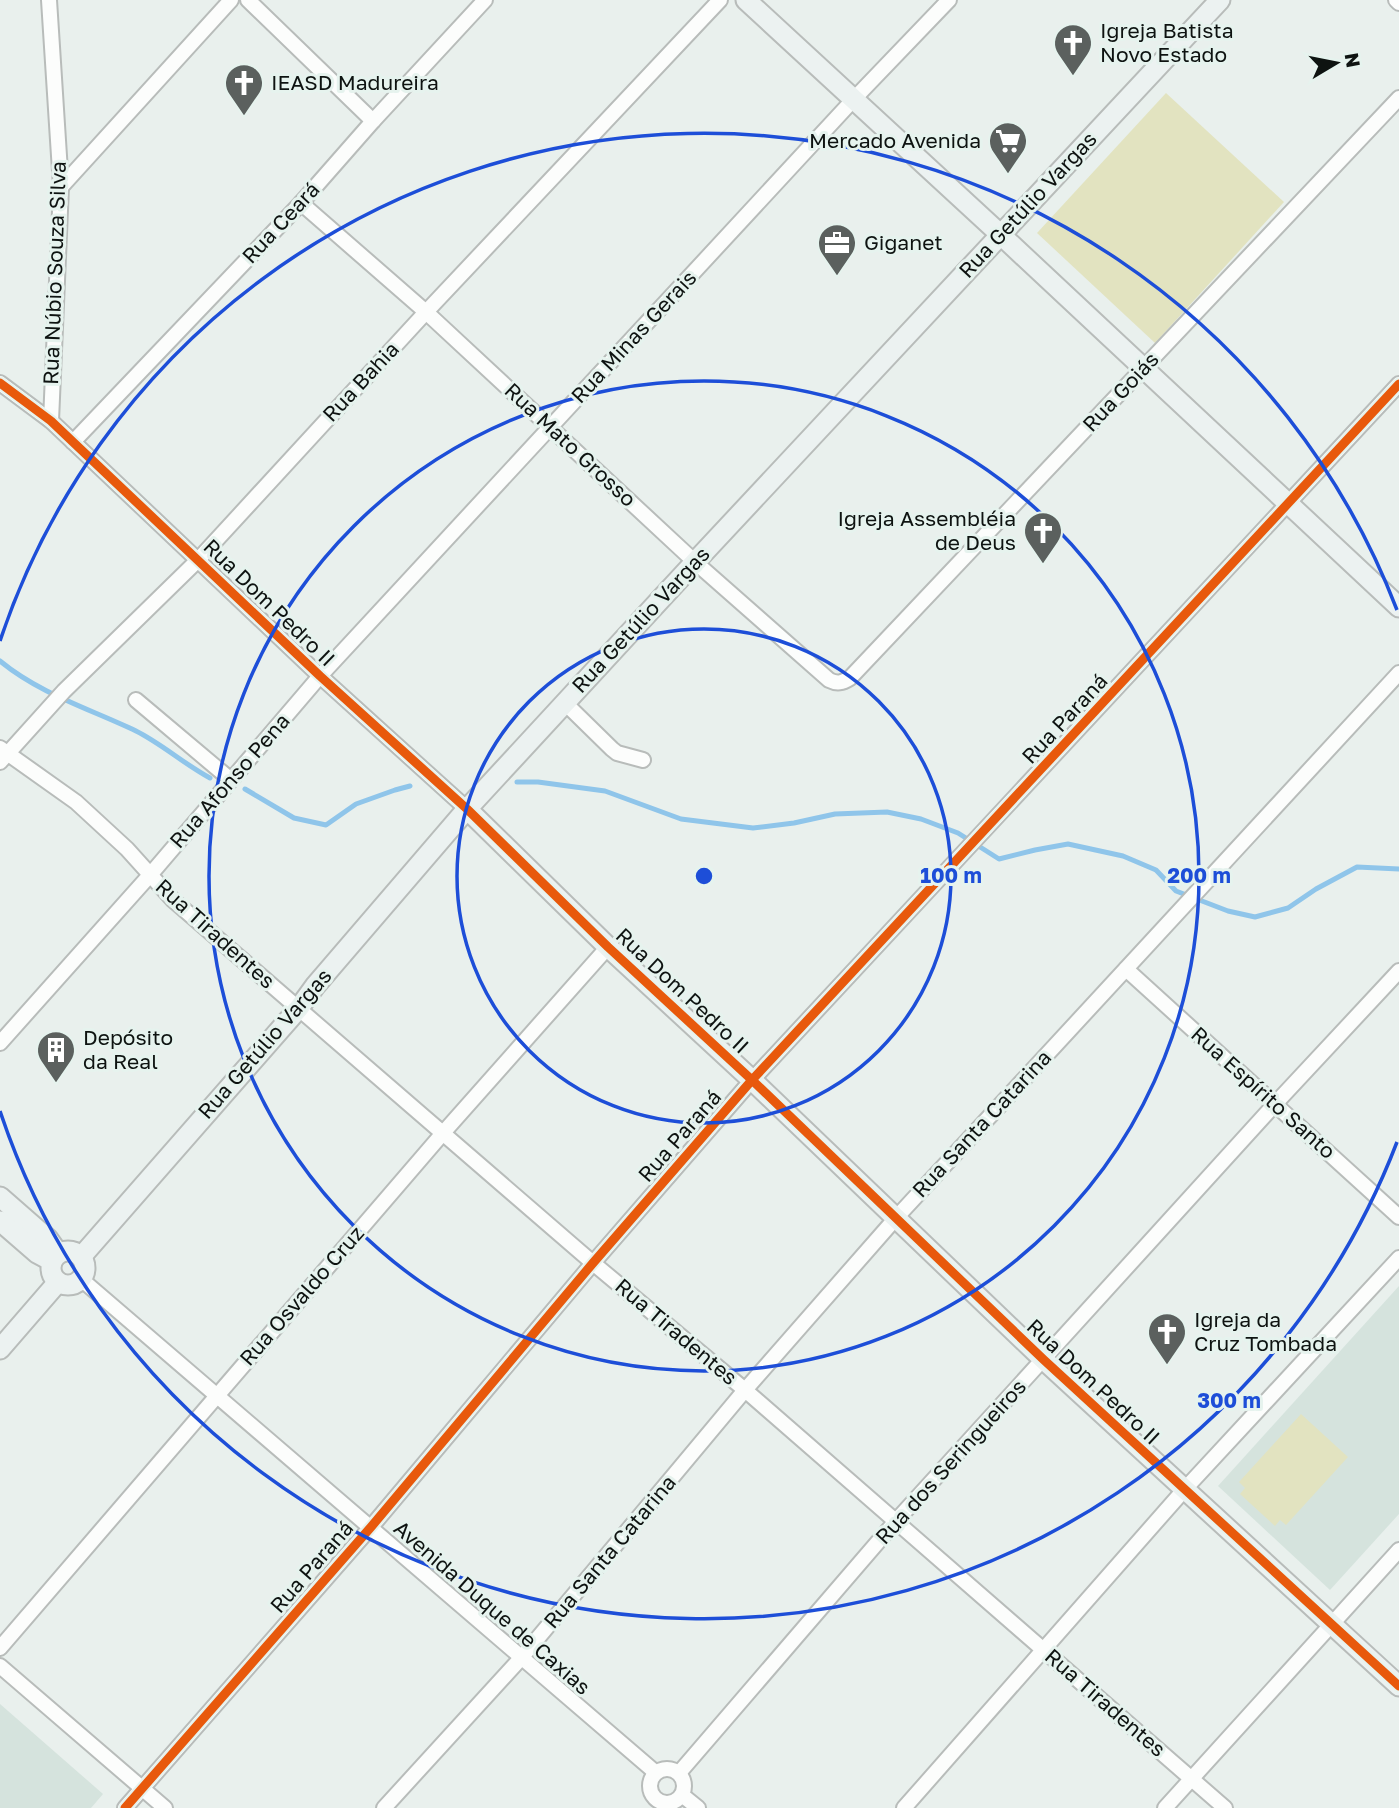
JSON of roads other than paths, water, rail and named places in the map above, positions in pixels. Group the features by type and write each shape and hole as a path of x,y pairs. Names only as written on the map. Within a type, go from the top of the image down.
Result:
{"street":[{"name":"Rua Núbio Souza Silva","path":"49,0 61,187 51,421"},
{"path":"61,187 231,0"},
{"path":"248,0 373,121"},
{"name":"Rua Ceará","path":"73,442 301,203 485,0"},
{"name":"Rua Bahia","path":"3,755 64,691 198,560 426,312 720,0"},
{"path":"746,0 1399,607"},
{"name":"Rua Minas Gerais","path":"320,676 853,100 950,0"},
{"name":"Rua Getúlio Vargas","path":"81,1256 299,1008 467,809 1220,0"},
{"name":"Rua Goiás","path":"841,683 850,678 1399,98"},
{"name":"Rua Mato Grosso","path":"301,203 426,312 695,562 829,680 841,683"},
{"name":"Rua Dom Pedro II","path":"0,383 51,421 320,676 467,809 608,947 752,1080 1044,1360 1399,1686"},
{"name":"Rua Paraná","path":"125,1808 372,1527 752,1080 1399,384"},
{"name":"Rua Santa Catarina","path":"384,1808 522,1657 746,1390 895,1219 1399,673"},
{"name":"Rua Afonso Pena","path":"0,1043 150,875 320,676"},
{"path":"136,700 231,780"},
{"path":"565,703 617,753 643,760"},
{"name":"Rua Tiradentes","path":"3,755 76,802 128,849 173,901 593,1264 746,1390 1225,1808"},
{"name":"Rua Osvaldo Cruz","path":"0,1648 443,1133 608,947"},
{"name":"Rua Espírito Santo","path":"1126,969 1399,1217"},
{"name":"Rua dos Seringueiros","path":"679,1773 896,1521 1399,971"},
{"path":"0,1197 48,1239 55,1257 51,1272 58,1282 69,1285 81,1279 85,1269 81,1256 68,1250 55,1257 37,1253 0,1221"},
{"path":"904,1808 1184,1490 1399,1258"},
{"name":"Avenida Duque de Caxias","path":"81,1279 655,1772"},
{"path":"0,1349 58,1282"},
{"path":"1165,1808 1399,1550"},
{"path":"0,1666 165,1808"},
{"path":"667,1768 679,1773 685,1784 682,1795 670,1803 654,1804 649,1784 655,1772 667,1768"},
{"path":"682,1795 698,1808"}],"waterway":[{"path":"0,661 48,692 146,736 210,778"},
{"path":"517,782 538,782 605,791 681,819 753,828 835,814 887,812 921,819 958,833 999,859 1068,844 1123,856 1156,870 1176,891 1228,911 1255,917 1288,908 1357,867 1399,869"},
{"path":"245,789 294,818 326,825 356,804 410,786"}],"place":[{"name":"Igreja Batista Novo Estado","path":"1073,77"},
{"name":"IEASD Madureira","path":"244,117"},
{"name":"Mercado Avenida","path":"1008,175"},
{"name":"Giganet","path":"837,277"},
{"name":"Igreja Assembléia de Deus","path":"1043,565"},
{"name":"Depósito da Real","path":"56,1084"},
{"name":"Igreja da Cruz Tombada","path":"1167,1366"}]}
